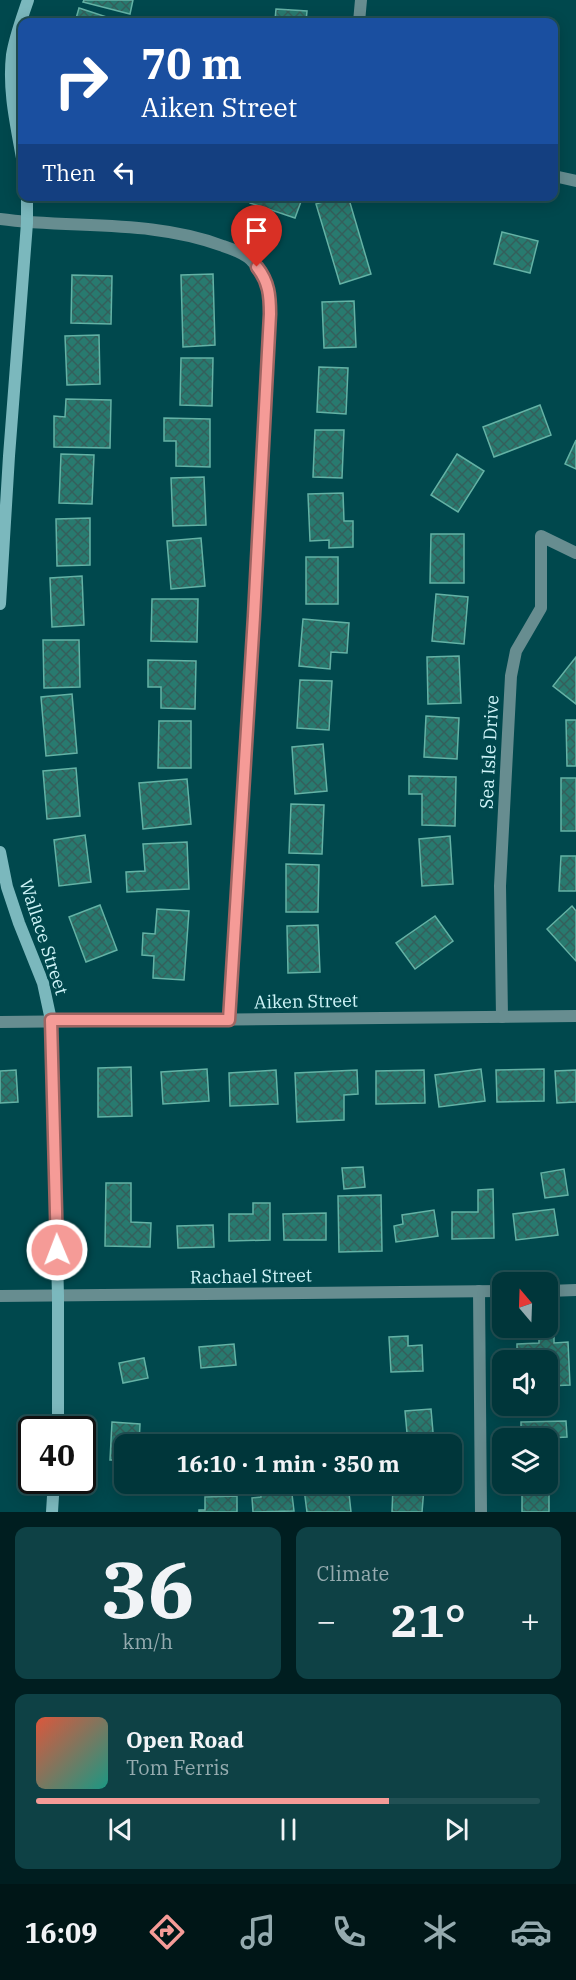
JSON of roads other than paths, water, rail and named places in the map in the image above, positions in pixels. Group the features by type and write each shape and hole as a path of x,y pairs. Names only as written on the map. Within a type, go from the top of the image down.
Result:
{"street":[{"path":"23,18 28,0"},
{"path":"359,18 361,0"},
{"path":"18,36 12,57 12,99 18,134"},
{"path":"558,178 576,181"},
{"path":"0,604 27,201"},
{"path":"0,219 191,235 250,258 267,283 270,297 254,616 229,1020"},
{"name":"Sea Isle Drive","path":"502,1017 500,886 511,676 516,651 541,608 541,536 576,553"},
{"name":"Wallace Street","path":"0,852 7,887 43,983 51,1020 58,1296 58,1416"},
{"name":"Aiken Street","path":"0,1022 576,1016"},
{"path":"558,1291 576,1290"},
{"name":"Rachael Street","path":"0,1296 492,1291"},
{"path":"479,1292 481,1512"},
{"path":"52,1512 53,1494"}]}
